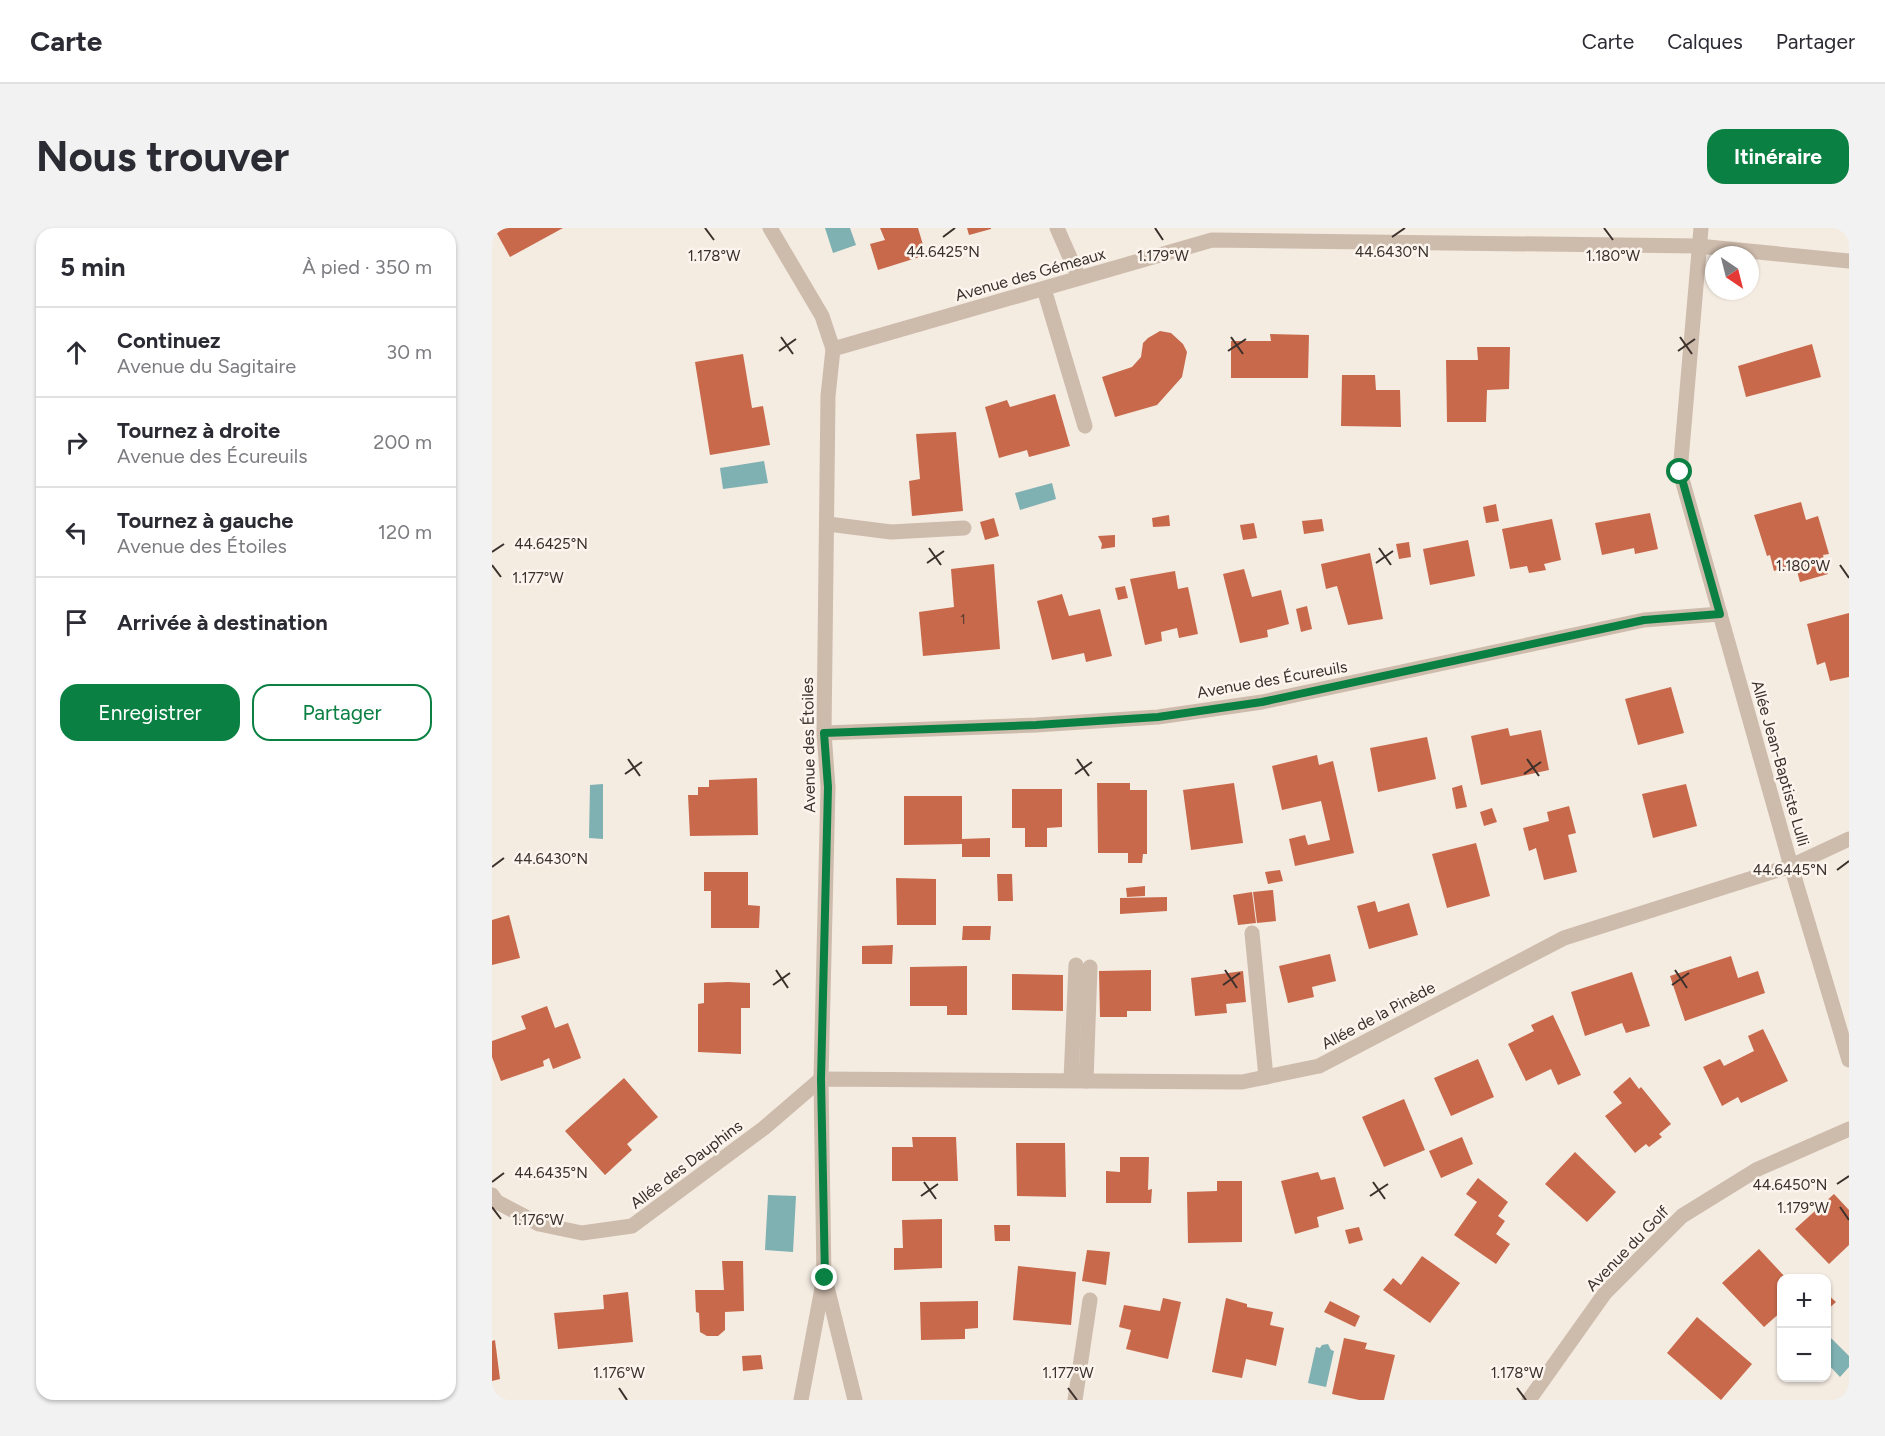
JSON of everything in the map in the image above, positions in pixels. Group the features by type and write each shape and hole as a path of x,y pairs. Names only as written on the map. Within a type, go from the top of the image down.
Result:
{"street":[{"name":"Avenue des Étoiles","path":"770,228 822,316 833,349 828,396 824,733 828,787 821,1079 825,1278 801,1400"},
{"path":"1057,228 1079,278"},
{"name":"Allée Jean-Baptiste Lulli","path":"1701,228 1680,472 1791,866 1849,1060"},
{"name":"Avenue des Gémeaux","path":"833,349 1044,289 1211,234 1698,246 1849,261"},
{"path":"1044,289 1085,426"},
{"path":"828,524 891,532 964,528"},
{"name":"Avenue des Écureuils","path":"824,733 1036,725 1158,717 1262,702 1644,620 1720,614"},
{"name":"Allée de la Pinède","path":"821,1079 1242,1082 1319,1066 1564,938 1791,866 1849,838"},
{"path":"1252,933 1266,1077"},
{"path":"1079,1080 1083,966"},
{"name":"Allée des Dauphins","path":"492,1195 497,1202 539,1224 582,1233 632,1226 764,1128 821,1079"},
{"name":"Avenue du Golf","path":"1529,1400 1605,1293 1682,1216 1758,1169 1849,1129"},
{"name":"Avenue des Étoiles","path":"825,1278 855,1400"},
{"path":"1075,1400 1090,1300"}],"water":[{"path":"825,228 850,228 856,245 833,253"},
{"path":"764,461 768,483 723,489 720,468"},
{"path":"1052,483 1056,499 1020,510 1015,493"},
{"path":"603,784 603,839 589,838 590,785"},
{"path":"768,1195 796,1196 793,1252 765,1250"},
{"path":"1831,1338 1849,1356 1849,1367 1840,1377 1831,1367"},
{"path":"1328,1344 1334,1351 1326,1387 1308,1383 1316,1347 1320,1348"}],"building":[{"path":"494,228 563,228 510,257"},
{"path":"880,228 918,228 926,255 878,270 870,244 885,240"},
{"path":"967,228 991,228 991,229 969,235"},
{"path":"1160,331 1171,333 1183,344 1187,352 1182,377 1157,405 1115,417 1102,377 1132,367 1141,357 1143,343"},
{"path":"1270,334 1309,335 1308,378 1231,378 1231,341 1271,341"},
{"path":"1812,344 1821,377 1746,397 1738,366"},
{"path":"1477,347 1510,347 1509,389 1487,390 1486,422 1447,422 1446,360 1478,360"},
{"path":"743,354 752,408 763,406 770,445 710,455 695,362"},
{"path":"1342,375 1375,375 1376,390 1400,390 1401,427 1341,426"},
{"path":"1055,394 1070,446 1029,457 1027,450 999,458 985,407 1007,400 1010,407"},
{"path":"956,432 963,511 912,516 909,481 920,479 916,434"},
{"path":"1801,502 1806,520 1818,516 1829,554 1823,555 1828,574 1800,582 1795,564 1774,571 1754,515"},
{"path":"1496,504 1499,521 1486,523 1483,507"},
{"path":"1650,513 1658,549 1635,554 1634,548 1602,555 1595,523"},
{"path":"1169,515 1170,526 1153,527 1152,518"},
{"path":"994,518 999,536 985,540 980,522"},
{"path":"1322,519 1324,531 1304,534 1302,521"},
{"path":"1552,519 1561,560 1544,564 1546,570 1529,573 1527,566 1510,569 1502,529"},
{"path":"1254,523 1257,538 1243,540 1240,525"},
{"path":"1115,535 1115,547 1101,549 1102,544 1098,536"},
{"path":"1468,540 1475,576 1430,585 1423,549"},
{"path":"1409,542 1411,557 1399,559 1396,544"},
{"path":"1370,553 1383,619 1348,625 1337,586 1326,589 1321,564"},
{"path":"994,564 1000,649 923,656 919,612 954,607 951,569"},
{"path":"1244,569 1252,597 1281,590 1289,624 1267,630 1268,637 1240,643 1223,574"},
{"path":"1175,571 1178,589 1188,587 1198,634 1179,638 1177,628 1161,632 1162,641 1145,645 1130,579"},
{"path":"1125,586 1128,598 1118,600 1115,588"},
{"path":"1062,594 1069,616 1100,609 1112,656 1086,662 1084,653 1052,660 1037,601"},
{"path":"1307,606 1312,629 1301,632 1296,609"},
{"path":"1849,613 1849,677 1830,681 1825,662 1817,665 1807,624"},
{"path":"1671,687 1684,733 1638,745 1625,699"},
{"path":"1508,728 1510,736 1541,730 1549,770 1481,785 1471,736"},
{"path":"1427,737 1436,779 1378,792 1370,748"},
{"path":"1317,755 1319,765 1333,761 1354,853 1295,866 1289,839 1305,835 1308,845 1330,840 1321,801 1282,810 1272,766"},
{"path":"757,778 758,835 690,836 688,795 698,795 698,787 709,787 709,780"},
{"path":"1097,783 1130,783 1130,790 1147,790 1147,854 1143,854 1142,863 1128,863 1128,853 1098,853"},
{"path":"1234,783 1243,843 1191,850 1183,790"},
{"path":"1686,784 1697,826 1653,838 1642,794"},
{"path":"1462,785 1467,807 1456,809 1452,788"},
{"path":"1012,789 1062,789 1062,827 1047,828 1047,847 1025,847 1025,828 1012,828"},
{"path":"904,796 962,796 962,839 990,838 990,857 962,857 962,844 904,845"},
{"path":"1569,806 1576,833 1568,835 1577,872 1544,880 1536,848 1529,851 1523,828 1549,821 1547,812"},
{"path":"1492,808 1497,822 1484,826 1480,812"},
{"path":"1476,843 1490,896 1447,908 1432,854"},
{"path":"1280,870 1283,881 1268,884 1265,872"},
{"path":"704,872 748,872 748,905 760,906 759,928 711,928 711,891 704,891"},
{"path":"997,874 1012,874 1013,901 998,901"},
{"path":"896,878 936,879 936,925 897,925"},
{"path":"1145,886 1145,896 1127,897 1126,888"},
{"path":"1273,890 1276,921 1257,923 1253,892"},
{"path":"1252,892 1256,923 1238,925 1233,895"},
{"path":"1167,897 1167,911 1120,914 1120,898"},
{"path":"1375,901 1378,912 1409,903 1418,935 1369,949 1357,906"},
{"path":"509,915 520,958 492,965 492,920"},
{"path":"963,926 991,926 990,940 962,940"},
{"path":"893,945 892,964 862,964 862,946"},
{"path":"1330,954 1336,981 1312,987 1314,997 1288,1003 1279,966"},
{"path":"1731,956 1738,978 1758,971 1765,993 1685,1021 1670,976"},
{"path":"967,966 967,1015 947,1015 947,1006 910,1006 910,967"},
{"path":"1151,970 1151,1011 1127,1011 1127,1017 1100,1017 1099,971"},
{"path":"1243,971 1246,1002 1226,1004 1227,1013 1195,1016 1191,978"},
{"path":"1632,972 1650,1026 1626,1033 1622,1023 1585,1036 1571,992"},
{"path":"1012,974 1063,975 1063,1011 1012,1010"},
{"path":"704,983 750,983 750,1008 741,1008 741,1054 698,1052 698,1004 704,1003"},
{"path":"547,1006 555,1028 568,1023 581,1058 553,1069 549,1058 543,1061 544,1066 501,1081 492,1057 492,1041 526,1029 521,1016"},
{"path":"1553,1015 1581,1075 1558,1085 1551,1069 1526,1081 1508,1044 1534,1031 1531,1025"},
{"path":"1763,1029 1788,1081 1741,1103 1738,1097 1722,1106 1703,1067 1720,1059 1724,1066 1754,1051 1748,1036"},
{"path":"1478,1059 1494,1097 1451,1116 1434,1078"},
{"path":"1630,1077 1671,1124 1659,1134 1662,1137 1649,1147 1646,1144 1635,1153 1605,1116 1622,1103 1613,1092"},
{"path":"624,1078 658,1117 627,1144 632,1150 605,1175 565,1131"},
{"path":"1404,1099 1425,1150 1384,1167 1362,1117"},
{"path":"912,1137 956,1137 958,1181 892,1181 892,1147 913,1147"},
{"path":"1462,1137 1473,1164 1441,1178 1429,1151"},
{"path":"1016,1143 1065,1143 1066,1197 1017,1196"},
{"path":"1575,1152 1616,1192 1587,1222 1545,1184"},
{"path":"1120,1157 1149,1157 1148,1190 1152,1189 1151,1203 1106,1203 1106,1171 1120,1172"},
{"path":"1318,1172 1321,1180 1335,1177 1344,1209 1317,1217 1319,1227 1295,1234 1281,1181"},
{"path":"1478,1178 1508,1202 1498,1216 1505,1221 1496,1234 1510,1244 1496,1264 1454,1235 1477,1202 1466,1194"},
{"path":"1217,1181 1242,1181 1242,1242 1188,1243 1187,1192 1217,1191"},
{"path":"1834,1194 1849,1210 1849,1245 1829,1264 1795,1229"},
{"path":"942,1219 942,1268 894,1270 894,1248 903,1248 902,1220"},
{"path":"994,1225 1010,1225 1010,1241 995,1241"},
{"path":"1359,1227 1363,1240 1349,1244 1345,1230"},
{"path":"1759,1249 1782,1274 1777,1274 1777,1315 1764,1327 1722,1283"},
{"path":"1087,1250 1110,1252 1106,1285 1082,1281"},
{"path":"1422,1256 1460,1283 1430,1323 1383,1290 1393,1278 1401,1285"},
{"path":"722,1261 743,1261 744,1311 725,1312 725,1330 718,1336 707,1336 700,1332 695,1290 724,1290"},
{"path":"1018,1266 1076,1272 1071,1325 1013,1320"},
{"path":"628,1292 633,1342 558,1349 554,1313 604,1309 603,1295"},
{"path":"1163,1298 1181,1302 1168,1359 1126,1349 1131,1330 1119,1327 1124,1305 1160,1311"},
{"path":"1226,1298 1247,1304 1247,1307 1273,1312 1270,1325 1284,1328 1276,1366 1246,1359 1242,1378 1212,1372"},
{"path":"978,1301 978,1328 965,1329 965,1339 921,1340 920,1302"},
{"path":"1330,1301 1360,1316 1355,1327 1324,1312"},
{"path":"1697,1317 1752,1364 1721,1400 1667,1353"},
{"path":"1344,1338 1367,1343 1365,1349 1395,1355 1384,1400 1359,1400 1332,1394"},
{"path":"495,1340 500,1379 492,1381 492,1341"},
{"path":"761,1355 763,1369 743,1371 742,1356"}],"route":[{"path":"825,1278 821,1079 828,787 824,733 1036,725 1158,717 1262,702 1644,620 1720,614 1680,472"}]}
